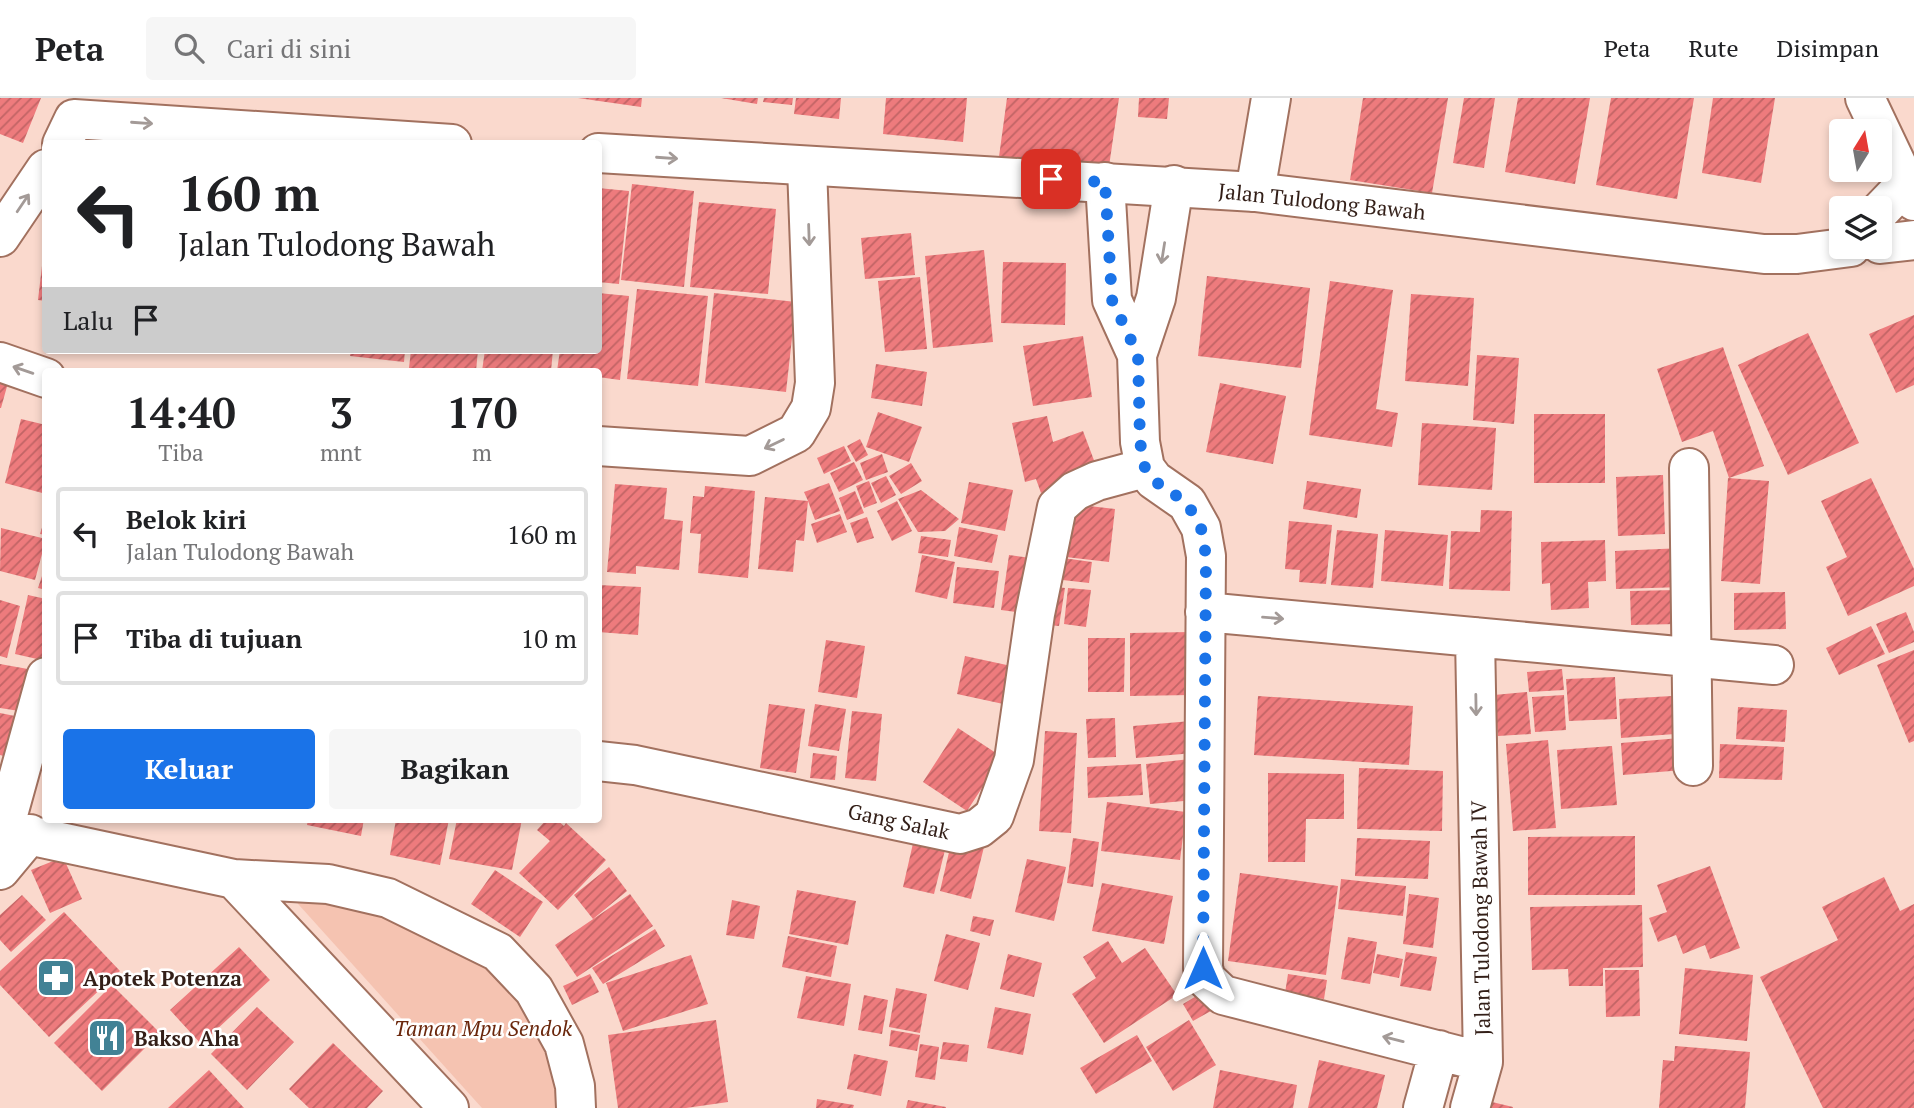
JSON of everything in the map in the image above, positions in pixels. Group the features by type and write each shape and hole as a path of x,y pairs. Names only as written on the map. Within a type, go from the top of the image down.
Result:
{"street":[{"path":"1255,192 1271,98"},
{"path":"1865,98 1899,199"},
{"path":"70,120 388,140"},
{"name":"Jalan Tulodong Bawah","path":"602,153 807,167 1174,185 1255,192 1764,254 1797,254 1829,248"},
{"path":"602,446 750,456 796,433 803,425 811,408 815,383 807,167"},
{"path":"0,237 42,175"},
{"path":"1105,182 1112,300 1138,355"},
{"path":"1145,468 1140,442 1138,355 1156,298 1174,185"},
{"path":"1892,243 1914,240"},
{"path":"0,362 42,377"},
{"name":"Jalan Tulodong Bawah IV","path":"1145,468 1153,480 1187,503 1201,528 1206,556 1203,968 1206,979 1223,995 1483,1062 1475,637"},
{"name":"Gang Salak","path":"602,761 635,765 960,834 979,828 994,816 1014,760 1035,614 1057,507 1075,491 1097,481 1145,468"},
{"path":"1689,468 1693,766"},
{"path":"1205,612 1774,665"},
{"path":"0,870 12,831 42,695"},
{"path":"12,831 234,879 328,884 388,898 498,952 534,990 564,1044 575,1086 576,1108"},
{"path":"234,879 449,1108"},
{"path":"1423,1108 1439,1051"},
{"path":"1470,1108 1483,1062"}],"green space":[{"name":"Taman Mpu Sendok","path":"290,895 383,907 492,962 530,999 566,1108 482,1108"}],"building":[{"path":"0,98 41,98 23,143 0,134"},
{"path":"578,98 642,98 641,107"},
{"path":"721,98 758,98 757,104"},
{"path":"764,98 793,98 792,105 763,102"},
{"path":"796,98 841,98 839,119 794,114"},
{"path":"886,98 967,98 963,142 883,134"},
{"path":"1007,98 1119,98 1107,180 998,164"},
{"path":"1139,98 1169,98 1167,119 1138,117"},
{"path":"1363,98 1448,98 1432,193 1350,180"},
{"path":"1464,98 1495,98 1484,168 1453,163"},
{"path":"1518,98 1590,98 1575,184 1505,172"},
{"path":"1611,98 1694,98 1677,199 1596,185"},
{"path":"1713,98 1775,98 1761,183 1702,173"},
{"path":"632,184 694,191 684,287 621,280"},
{"path":"602,188 629,191 619,284 602,282"},
{"path":"699,202 776,209 768,294 690,287"},
{"path":"911,233 915,275 865,279 861,238"},
{"path":"984,250 993,342 933,348 925,256"},
{"path":"1003,262 1066,263 1065,325 1001,323"},
{"path":"42,266 42,300 38,300"},
{"path":"1207,276 1310,288 1301,368 1198,356"},
{"path":"920,277 927,349 885,352 878,281"},
{"path":"1330,281 1393,290 1376,409 1398,413 1392,447 1309,435"},
{"path":"637,289 708,296 698,386 627,379"},
{"path":"602,293 629,296 620,380 602,378 602,368 557,368 559,354 602,354"},
{"path":"714,293 796,302 786,392 705,383"},
{"path":"1411,294 1474,298 1468,386 1405,381"},
{"path":"1914,315 1914,385 1896,393 1869,334"},
{"path":"1808,333 1859,443 1788,475 1738,365"},
{"path":"1083,336 1092,397 1033,406 1023,346"},
{"path":"1723,347 1764,466 1729,478 1713,431 1682,442 1657,369"},
{"path":"350,354 405,354 404,362"},
{"path":"411,354 478,354 476,368 409,368"},
{"path":"484,354 553,354 551,368 482,368"},
{"path":"1477,355 1519,358 1514,424 1473,420"},
{"path":"876,364 927,372 922,406 871,398"},
{"path":"0,369 11,372 1,408 0,408"},
{"path":"1220,383 1286,396 1273,464 1206,452"},
{"path":"878,412 922,427 909,462 866,447"},
{"path":"1534,414 1605,414 1605,483 1534,483"},
{"path":"1047,416 1053,442 1083,431 1098,471 1041,493 1036,479 1025,482 1012,423"},
{"path":"21,419 42,424 42,493 5,483"},
{"path":"1422,423 1496,428 1492,490 1418,485"},
{"path":"860,439 868,455 856,462 847,446"},
{"path":"844,446 851,461 824,474 817,458"},
{"path":"882,454 888,472 866,480 860,463"},
{"path":"854,462 863,480 839,492 830,473"},
{"path":"911,463 922,481 901,494 889,476"},
{"path":"1663,475 1665,534 1618,536 1616,477"},
{"path":"886,476 896,495 881,503 871,483"},
{"path":"1728,478 1769,481 1760,584 1721,581"},
{"path":"1871,478 1914,569 1914,586 1848,616 1826,567 1847,557 1821,501"},
{"path":"869,481 877,503 864,508 856,486"},
{"path":"1307,481 1361,489 1357,518 1303,509"},
{"path":"969,482 1013,490 1005,531 961,523"},
{"path":"829,483 840,511 815,520 804,492"},
{"path":"615,484 667,488 664,519 683,521 679,570 636,566 636,574 607,572"},
{"path":"705,486 755,491 748,578 698,573 701,534 690,533 693,496 704,497"},
{"path":"921,490 959,519 945,531 918,532 898,499"},
{"path":"855,491 864,513 847,520 839,498"},
{"path":"765,497 808,501 804,541 796,540 793,572 758,569"},
{"path":"897,501 912,531 892,541 877,511"},
{"path":"1072,504 1115,509 1109,562 1066,557"},
{"path":"1481,510 1512,511 1510,591 1449,589 1451,531 1480,532"},
{"path":"840,514 847,532 817,543 811,524"},
{"path":"867,517 874,538 857,543 850,523"},
{"path":"1289,521 1332,525 1326,584 1299,582 1300,570 1285,569"},
{"path":"959,527 998,535 992,563 954,556"},
{"path":"1,528 42,538 42,554 35,580 0,571"},
{"path":"1337,530 1378,534 1373,588 1331,585"},
{"path":"1385,530 1448,535 1443,586 1381,581"},
{"path":"921,536 951,540 948,557 918,553"},
{"path":"1605,540 1606,581 1588,582 1589,608 1551,610 1550,583 1542,584 1541,542"},
{"path":"1683,548 1685,587 1616,589 1615,551"},
{"path":"922,555 955,562 947,599 915,592"},
{"path":"1009,555 1038,559 1030,614 1001,610"},
{"path":"1048,556 1092,562 1089,583 1045,578"},
{"path":"957,567 999,571 994,608 953,603"},
{"path":"602,585 641,587 638,635 602,632"},
{"path":"1042,585 1065,588 1059,626 1037,624"},
{"path":"1068,588 1091,590 1086,627 1064,624"},
{"path":"1677,590 1678,624 1631,625 1630,591"},
{"path":"1785,592 1786,629 1734,630 1734,593"},
{"path":"28,595 42,598 42,660 15,654"},
{"path":"0,600 20,606 7,658 0,656"},
{"path":"1906,612 1914,632 1914,642 1889,653 1876,624"},
{"path":"1871,626 1885,654 1839,675 1826,648"},
{"path":"1191,632 1192,695 1130,696 1130,633"},
{"path":"1088,638 1125,638 1124,692 1088,692"},
{"path":"826,640 865,646 857,698 818,692"},
{"path":"1914,650 1914,741 1909,743 1877,665"},
{"path":"965,656 1016,667 1008,705 957,694"},
{"path":"0,664 39,671 32,713 0,708"},
{"path":"1562,669 1564,690 1529,692 1527,672"},
{"path":"1615,677 1617,719 1569,721 1566,679"},
{"path":"1527,692 1531,734 1498,736 1494,695"},
{"path":"1564,695 1566,730 1535,732 1532,697"},
{"path":"1258,696 1413,706 1409,765 1254,755"},
{"path":"1672,696 1675,734 1621,738 1619,699"},
{"path":"769,704 805,709 796,773 760,768"},
{"path":"815,704 846,709 839,751 808,746"},
{"path":"1738,707 1787,710 1785,742 1736,739"},
{"path":"852,711 882,714 876,781 845,778"},
{"path":"0,713 20,717 11,758 0,755"},
{"path":"1115,718 1116,757 1088,758 1086,719"},
{"path":"1191,721 1194,753 1136,758 1133,726"},
{"path":"958,728 1002,757 967,811 923,782"},
{"path":"1045,731 1077,733 1071,833 1039,831"},
{"path":"1680,738 1683,770 1623,775 1621,743"},
{"path":"1548,740 1556,828 1513,831 1506,744"},
{"path":"1720,744 1784,747 1782,780 1719,778"},
{"path":"1612,746 1617,805 1561,809 1557,750"},
{"path":"42,749 42,771 37,770"},
{"path":"813,753 837,756 835,780 810,778"},
{"path":"1190,759 1195,800 1150,804 1146,764"},
{"path":"1141,764 1143,795 1088,798 1087,767"},
{"path":"1359,768 1443,771 1442,831 1357,829"},
{"path":"1268,773 1344,774 1344,819 1306,819 1305,862 1268,862"},
{"path":"1107,802 1186,812 1180,860 1101,851"},
{"path":"307,823 363,823 361,836"},
{"path":"395,823 448,823 440,865 390,855"},
{"path":"456,823 521,823 512,870 449,859"},
{"path":"543,823 561,823 564,826 566,823 606,860 558,910 519,873 550,841 537,830"},
{"path":"917,826 949,834 934,894 903,887"},
{"path":"953,835 985,843 971,899 940,891"},
{"path":"1635,836 1635,895 1528,895 1528,837"},
{"path":"1073,838 1099,842 1093,887 1067,883"},
{"path":"1357,838 1430,841 1428,879 1355,876"},
{"path":"63,857 82,899 50,913 31,870"},
{"path":"1027,859 1066,867 1054,921 1015,912"},
{"path":"1710,866 1740,948 1710,959 1705,945 1683,954 1676,935 1658,942 1649,918 1667,912 1657,885"},
{"path":"609,867 627,891 593,919 574,895"},
{"path":"495,870 543,902 520,937 471,904"},
{"path":"1240,873 1338,886 1326,975 1228,961"},
{"path":"1884,877 1900,911 1914,904 1914,1108 1823,1108 1760,977 1838,940 1822,907"},
{"path":"1341,879 1406,886 1403,916 1338,909"},
{"path":"1102,883 1173,896 1164,944 1092,931"},
{"path":"797,890 856,901 848,945 789,934"},
{"path":"630,894 653,926 577,977 555,945"},
{"path":"1409,894 1439,898 1433,948 1403,944"},
{"path":"22,895 46,920 11,952 0,940 0,915"},
{"path":"732,900 760,906 754,939 726,935"},
{"path":"1642,905 1643,967 1603,968 1603,986 1569,986 1568,969 1532,970 1530,907"},
{"name":"Apotek Potenza","path":"64,912 120,971 49,1037 0,985 0,971"},
{"path":"973,916 994,920 990,936 970,931"},
{"path":"655,929 665,946 603,984 592,968"},
{"path":"946,934 980,943 968,990 934,981"},
{"path":"788,936 837,946 831,977 782,967"},
{"path":"1348,937 1377,942 1370,984 1341,979"},
{"path":"1108,941 1122,963 1145,948 1177,995 1104,1043 1072,994 1096,978 1083,957"},
{"path":"239,947 270,980 201,1044 170,1010"},
{"path":"1406,952 1437,957 1431,991 1400,986"},
{"path":"1008,954 1042,963 1034,997 1000,989"},
{"path":"1377,954 1403,959 1399,978 1373,973"},
{"path":"691,955 708,1004 623,1031 606,983"},
{"path":"1685,968 1753,975 1747,1041 1679,1034"},
{"path":"1605,970 1639,970 1640,1016 1606,1017"},
{"path":"590,974 599,992 572,1005 563,986"},
{"path":"1288,974 1327,980 1324,999 1285,993"},
{"path":"806,976 851,984 844,1026 797,1018"},
{"name":"Bakso Aha","path":"112,985 160,1033 102,1091 54,1043"},
{"path":"896,988 927,994 920,1033 889,1027"},
{"path":"1208,989 1218,1007 1193,1021 1183,1004"},
{"path":"864,995 888,1000 882,1034 858,1030"},
{"path":"257,1007 294,1042 247,1090 211,1054"},
{"path":"995,1007 1031,1014 1023,1055 987,1048"},
{"path":"716,1020 728,1102 686,1108 618,1108 608,1035"},
{"path":"1189,1020 1216,1065 1173,1091 1146,1047"},
{"path":"891,1030 920,1035 917,1051 889,1046"},
{"path":"1137,1035 1152,1061 1096,1094 1080,1068"},
{"path":"943,1042 969,1045 967,1062 940,1059"},
{"path":"333,1043 383,1091 367,1108 309,1108 289,1089"},
{"path":"920,1044 939,1047 935,1080 915,1077"},
{"path":"1675,1046 1750,1052 1745,1108 1659,1108 1663,1060 1674,1061"},
{"path":"854,1054 888,1061 881,1096 847,1089"},
{"path":"1319,1060 1385,1075 1377,1108 1308,1108"},
{"path":"209,1070 244,1108 168,1108"},
{"path":"1220,1070 1297,1085 1293,1108 1213,1108"},
{"path":"817,1099 854,1105 853,1108 816,1108"},
{"path":"908,1100 946,1107 946,1108 906,1108"},
{"path":"1492,1102 1513,1107 1513,1108 1491,1108"}],"place":[{"name":"Apotek Potenza","path":"56,978"},
{"name":"Bakso Aha","path":"107,1038"}],"route":[{"path":"1051,179 1105,182 1112,300 1138,355 1140,442 1145,468 1153,480 1187,503 1201,528 1206,556 1203,968"}]}
